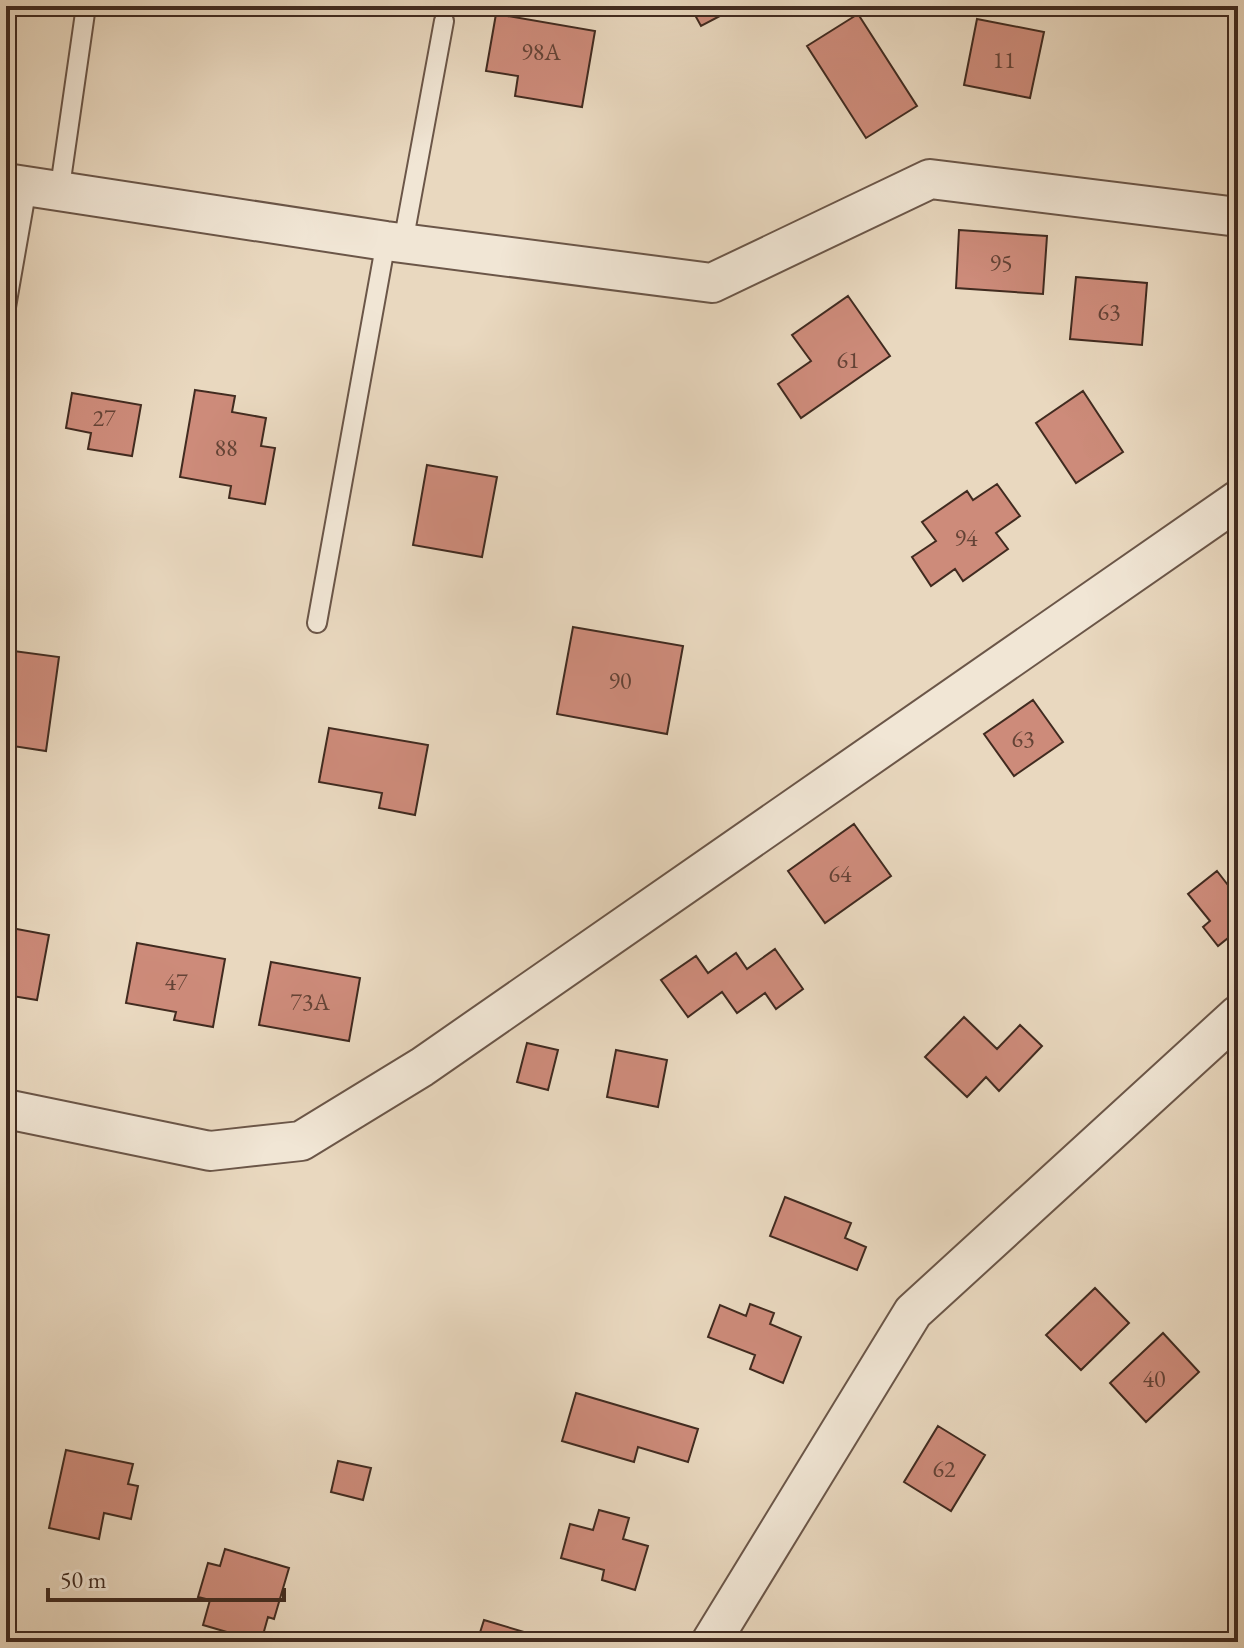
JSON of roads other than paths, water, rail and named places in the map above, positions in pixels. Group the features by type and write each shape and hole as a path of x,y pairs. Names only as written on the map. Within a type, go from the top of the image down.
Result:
{"street":[{"path":"30,188 394,242 712,283 930,179 1238,217"},
{"path":"6,1109 210,1151 301,1141 422,1067 1238,500"},
{"path":"711,1642 913,1312 1238,1015"}],"lane":[{"path":"6,307 30,188 86,6"},
{"path":"317,623 394,242 444,21"}]}
